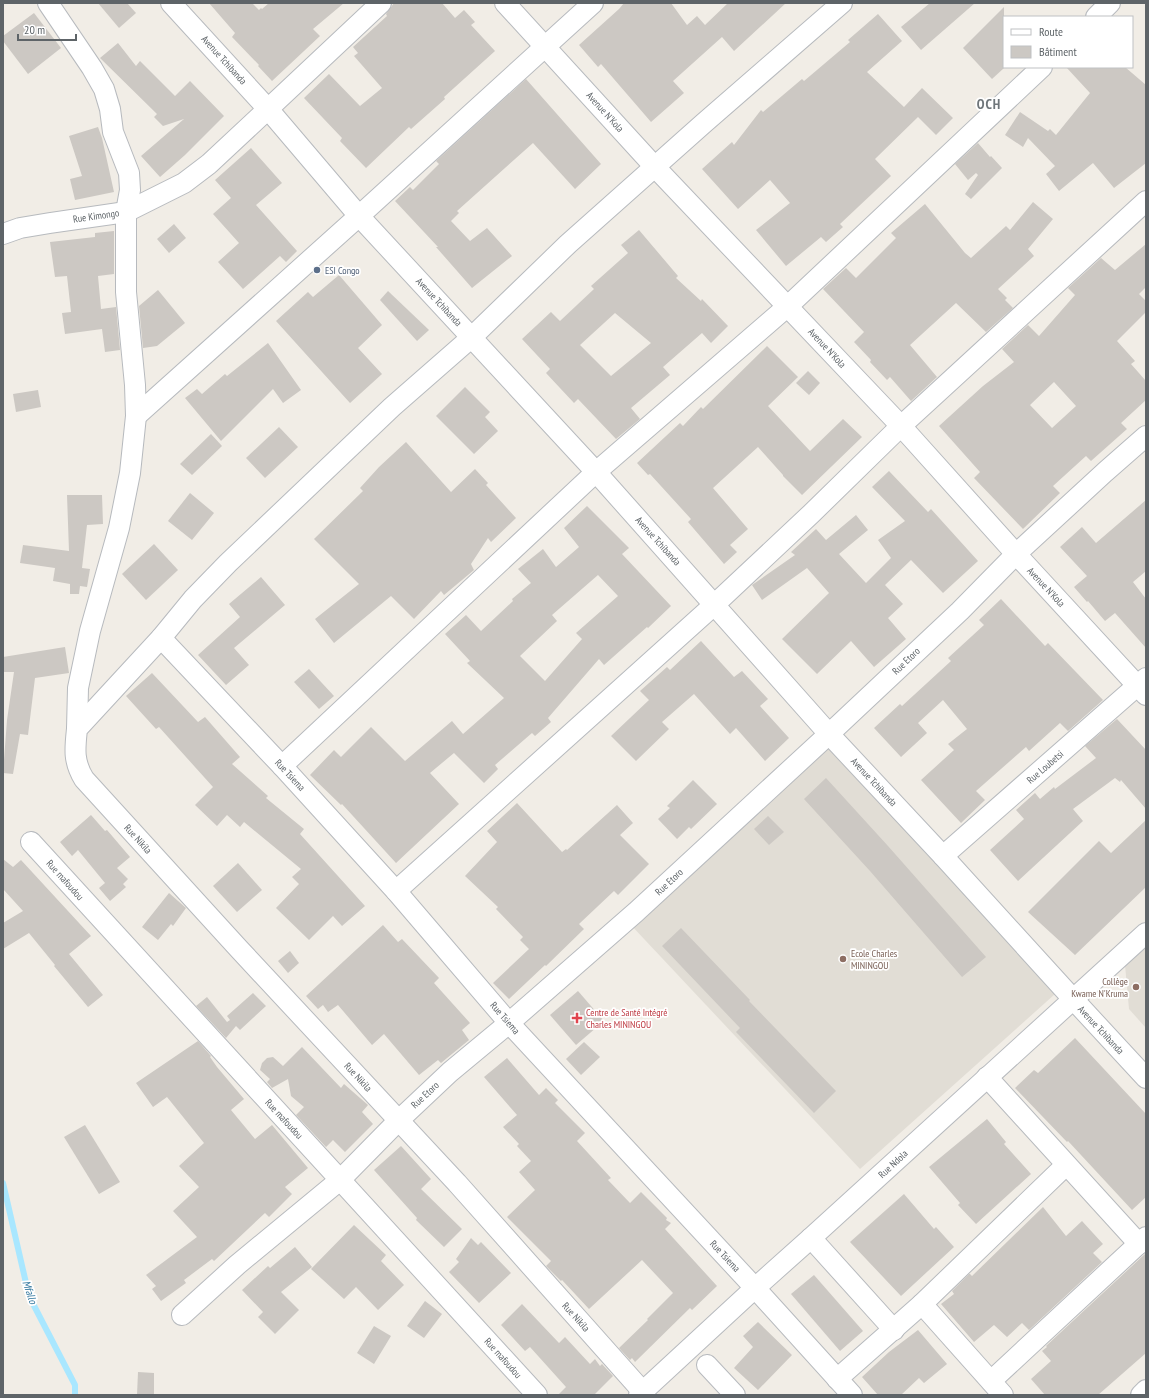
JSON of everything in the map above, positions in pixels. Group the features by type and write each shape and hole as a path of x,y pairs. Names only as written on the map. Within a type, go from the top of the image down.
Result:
{"street":[{"path":"48,3 92,68 104,89 110,109 114,132 129,173 130,190 126,212 126,292 135,385 136,416 130,472 119,528 90,631 78,688 77,729"},
{"name":"Avenue Tchibanda","path":"172,3 268,109 359,216 596,472 829,734 1146,1078"},
{"name":"Rue Kimongo","path":"3,234 20,228 126,212 184,183 209,164 381,3"},
{"name":"Avenue N'Kola","path":"505,3 546,46 654,166 901,426 1016,554 1143,686"},
{"path":"136,416 593,3"},
{"path":"77,729 161,638 192,599 228,563 392,408 472,337 568,244 654,166 842,3"},
{"path":"1097,16 1110,3"},
{"path":"282,766 596,472 788,306 1041,68"},
{"path":"396,891 714,605 811,514 901,426 1146,201"},
{"name":"Rue Etoro","path":"182,1315 237,1265 340,1180 399,1120 450,1072 509,1023 636,912 829,734 954,616 1016,554 1146,436"},
{"name":"Rue Tsiema","path":"161,638 282,766 396,891 509,1023 755,1288 852,1395"},
{"name":"Rue Loubetsi","path":"943,856 1143,686"},
{"name":"Rue Nikila","path":"77,729 75,749 76,762 78,770 84,779 463,1189 641,1394"},
{"name":"Rue mafoudou","path":"31,842 537,1395"},
{"name":"Rue Ndola","path":"641,1394 755,1288 812,1238 1146,933"},
{"path":"922,1304 997,1388 1142,1240 1066,1165 986,1078"},
{"path":"837,1379 922,1304 1066,1165"},
{"path":"812,1238 894,1330"},
{"path":"707,1365 735,1395"},
{"path":"1141,1395 1146,1390"}],"shaded area":[{"name":"Ecole Charles MININGOU","path":"827,741 1055,994 860,1169 630,924"},
{"name":"Collège Kwame N'Kruma","path":"1146,947 1146,1028 1129,1009 1125,965"}],"building":[{"path":"98,3 127,3 136,13 119,28"},
{"path":"209,3 252,3 259,10 269,3 344,3 313,29 320,36 272,81 232,37 235,33"},
{"path":"394,3 442,3 455,18 464,10 475,22 471,25 495,51 444,97 445,99 411,129 409,127 366,168 340,141 342,138 304,98 329,74 360,106 382,88 354,56 358,53 353,47 387,16 386,14"},
{"path":"624,3 671,3 687,25 697,16 705,25 728,3 786,3 734,51 722,37 673,81 684,93 651,122 601,64 598,67 579,45"},
{"path":"930,3 975,3 921,50 901,27"},
{"path":"1004,7 1004,68 992,79 963,48"},
{"path":"34,13 61,48 28,74 3,41 3,36"},
{"path":"878,14 902,41 867,72 904,107 922,88 953,118 936,135 918,117 875,159 891,176 840,224 843,227 826,242 821,237 786,266 756,230 790,203 770,180 738,209 702,169 732,142 734,145 761,110 763,112 802,79 804,81 850,42 848,40"},
{"path":"118,43 136,66 140,61 175,96 190,81 224,116 185,155 160,177 141,156 184,119 163,126 154,117 157,114 100,58"},
{"path":"1067,68 1126,68 1146,85 1146,163 1114,188 1093,163 1059,191 1046,174 1055,166 1028,138 1023,147 1005,135 1020,112 1048,131 1050,129 1056,135 1090,93"},
{"path":"526,79 601,164 575,189 533,143 457,211 459,213 451,221 470,241 487,228 512,256 472,288 436,247 438,247 395,201 410,187 413,190 439,164 436,161"},
{"path":"98,127 102,138 114,192 75,200 70,179 82,176 69,136"},
{"path":"978,143 1002,168 971,199 965,194 978,175 976,173 968,180 955,164"},
{"path":"251,148 282,183 256,205 297,251 286,262 280,256 243,289 218,262 239,243 213,214 231,198 215,180"},
{"path":"1033,202 1053,219 1028,249 1034,256 998,289 1007,298 1005,300 1013,308 986,332 956,303 910,345 937,377 911,401 890,377 887,380 854,342 864,332 823,289 846,268 856,278 896,238 891,233 925,204 965,253 971,258 1006,226 1010,230"},
{"path":"174,224 186,238 169,253 157,239"},
{"path":"639,230 678,276 676,278 701,301 702,299 728,326 711,343 702,333 663,367 670,375 631,408 640,419 616,439 578,399 574,403 546,373 550,369 522,339 551,312 560,321 594,289 591,286 628,253 621,245","holes":["615,313 651,343 611,376 580,345"]},
{"path":"114,231 114,274 98,276 101,309 116,307 120,350 105,352 102,329 65,334 62,313 71,312 67,276 55,277 50,242 95,237 95,233"},
{"path":"1146,244 1146,287 1139,294 1146,301 1146,312 1117,341 1135,361 1131,364 1146,381 1146,400 1121,423 1127,429 1091,461 1086,456 1053,486 1060,493 1023,529 974,478 980,472 939,426 983,386 1014,362 1002,349 1028,325 1039,336 1075,295 1068,288 1101,258 1115,270","holes":["1054,382 1076,406 1052,428 1030,405"]},
{"path":"339,275 382,325 358,348 382,374 350,403 276,321 308,292 313,297"},
{"path":"158,290 185,323 157,346 143,348 139,306"},
{"path":"388,291 429,330 417,341 380,300"},
{"path":"268,343 301,390 283,403 273,389 221,441 185,398 197,389 202,394 225,374 227,376"},
{"path":"767,346 798,377 768,406 810,451 843,419 862,437 802,495 758,447 713,488 748,529 730,545 737,552 724,564 688,522 691,519 650,474 648,475 637,463 680,423 683,426 701,407 703,409"},
{"path":"808,371 820,383 809,395 796,383"},
{"path":"465,387 490,412 485,417 498,431 474,454 436,416"},
{"path":"38,390 41,407 16,412 13,394"},
{"path":"279,427 298,447 265,478 246,458"},
{"path":"211,434 222,446 192,475 180,464"},
{"path":"406,442 451,492 475,469 488,483 486,485 516,518 491,542 488,538 471,564 474,570 444,595 441,591 414,619 391,596 334,643 315,619 359,584 314,539 363,491 360,488 379,467"},
{"path":"889,471 928,512 931,509 978,561 943,593 911,560 885,585 903,604 888,618 906,639 874,667 851,641 817,674 782,639 829,593 807,568 762,600 752,585 795,555 791,552 816,529 826,540 856,515 868,530 839,554 866,583 891,558 878,540 905,521 872,487"},
{"path":"190,493 214,513 192,540 168,521"},
{"path":"67,495 102,495 103,524 87,525 82,568 90,569 87,587 80,586 79,594 70,594 70,584 53,581 55,568 20,563 23,545 69,551"},
{"path":"1146,500 1146,571 1133,582 1146,599 1146,648 1115,613 1105,621 1074,587 1087,576 1060,547 1082,527 1096,543"},
{"path":"587,506 629,548 622,554 671,606 648,628 647,627 604,665 599,659 548,718 551,722 535,736 532,733 495,765 498,769 484,783 454,753 430,773 459,804 396,863 342,804 341,805 310,775 334,750 341,757 371,727 405,761 452,721 463,734 504,698 467,663 470,661 445,634 466,615 481,631 513,601 512,599 531,583 518,569 543,549 556,567 579,547 564,528","holes":["598,575 618,596 576,633 582,639 545,681 520,656 557,621 552,615"]},
{"path":"154,544 178,570 146,600 122,574"},
{"path":"261,577 285,605 234,648 249,665 226,685 198,655 240,617 229,604"},
{"path":"1001,599 1045,646 1048,643 1103,700 1068,731 1060,723 1029,751 1026,747 976,791 985,800 961,823 921,780 954,750 948,744 967,729 943,700 918,723 927,733 901,757 874,728 900,704 902,706 951,661 948,658 984,625 979,620"},
{"path":"701,641 734,677 742,671 768,699 760,706 789,738 765,761 736,728 730,734 694,694 662,722 669,729 636,761 611,736 649,700 640,691 667,667 670,670"},
{"path":"65,647 69,673 35,678 28,735 20,734 13,774 3,773 7,720 14,672 3,672 3,657"},
{"path":"309,669 334,696 319,709 294,682"},
{"path":"152,673 198,722 205,717 240,757 232,764 268,796 266,798 304,829 300,834 365,906 342,926 333,916 309,940 276,908 299,884 292,877 301,869 244,822 240,827 227,815 217,826 195,805 213,787 159,727 156,729 126,696"},
{"path":"1117,719 1146,750 1146,809 1121,780 1120,782 1115,778 1073,809 1083,821 1018,881 990,850 1024,819 1016,810 1035,793 1040,799 1054,787 1055,789 1096,758 1085,746"},
{"path":"826,778 986,957 962,977 870,871 804,799"},
{"path":"693,780 717,804 691,829 689,827 677,839 658,819 670,808 667,806"},
{"path":"517,803 562,852 566,849 567,850 617,805 633,823 620,835 649,864 618,895 614,891 579,924 584,929 509,999 493,983 529,949 520,940 523,937 496,909 498,907 465,876 497,842 487,831"},
{"path":"91,815 105,831 107,830 130,857 117,868 128,879 123,884 126,887 110,901 99,888 105,883 78,850 72,856 60,842"},
{"path":"768,816 784,832 769,845 754,829"},
{"path":"1146,820 1146,887 1075,955 1028,912 1099,841 1111,853"},
{"path":"3,859 13,867 21,860 91,936 69,954 103,995 88,1007 29,933 3,949 3,923 23,911 3,889"},
{"path":"238,863 262,890 237,912 213,886"},
{"path":"169,893 186,908 173,926 171,924 158,940 142,927"},
{"path":"383,925 398,942 402,939 439,978 434,983 470,1023 462,1030 469,1040 441,1063 438,1060 419,1075 384,1034 372,1045 338,1005 328,1012 323,1005 318,1009 306,996"},
{"path":"681,928 836,1091 814,1113 736,1032 740,1028 662,946"},
{"path":"290,951 299,963 288,973 278,961"},
{"name":"Centre de Santé Intégré Charles MININGOU","path":"578,991 604,1021 576,1045 550,1015"},
{"path":"253,993 266,1006 240,1030 236,1026 226,1038 196,1006 207,997 227,1022 230,1020 227,1016"},
{"path":"1075,1038 1146,1114 1146,1197 1132,1210 1068,1141 1067,1142 1015,1088 1034,1070 1038,1073"},
{"path":"198,1041 211,1056 210,1057 217,1067 244,1099 231,1110 255,1139 272,1125 308,1168 285,1187 292,1194 269,1217 265,1213 214,1261 212,1259 184,1280 186,1283 161,1301 152,1289 156,1286 146,1275 197,1237 173,1211 199,1187 179,1166 204,1143 167,1097 153,1107 136,1083"},
{"name":"Centre de Santé Intégré Charles MININGOU","path":"584,1042 600,1057 581,1075 566,1059"},
{"path":"302,1047 341,1088 344,1084 368,1105 362,1112 373,1124 345,1152 333,1140 326,1147 296,1115 304,1107 291,1096 288,1079 272,1088 267,1082 270,1079 260,1070 262,1063 267,1058 273,1057 283,1066"},
{"path":"507,1058 539,1095 546,1088 558,1100 555,1103 585,1133 577,1141 611,1178 608,1180 630,1203 641,1192 667,1218 666,1220 671,1223 665,1229 717,1286 692,1310 690,1308 635,1362 632,1358 630,1360 619,1348 673,1293 642,1260 589,1309 562,1280 561,1281 546,1266 551,1261 507,1217 535,1190 519,1172 531,1161 517,1146 519,1144 503,1127 517,1115 484,1077"},
{"path":"987,1119 1006,1142 1004,1144 1031,1174 976,1224 958,1205 960,1203 929,1167"},
{"path":"85,1125 120,1182 99,1194 64,1137"},
{"path":"401,1146 431,1179 421,1189 462,1229 444,1247 416,1220 417,1218 374,1170"},
{"path":"904,1194 934,1229 936,1227 954,1247 901,1296 850,1242"},
{"path":"1043,1207 1066,1236 1082,1221 1103,1244 1093,1253 1102,1262 1029,1330 1022,1323 1007,1337 994,1325 974,1342 941,1304 954,1294 952,1291 969,1274 972,1276"},
{"path":"354,1225 386,1255 381,1261 404,1285 378,1310 356,1287 344,1299 311,1269"},
{"path":"471,1238 478,1245 481,1242 511,1273 479,1303 449,1272 459,1262 456,1259"},
{"path":"295,1247 312,1267 281,1292 299,1310 275,1334 258,1317 263,1312 242,1290 268,1266 270,1268"},
{"path":"1146,1253 1146,1353 1098,1395 1045,1395 1031,1379 1051,1361 1042,1351"},
{"path":"814,1275 863,1331 840,1351 791,1294"},
{"path":"425,1301 442,1314 424,1338 407,1326"},
{"path":"522,1304 559,1343 565,1337 590,1364 595,1359 600,1366 602,1364 613,1376 594,1395 558,1395 566,1387 530,1347 525,1351 501,1325"},
{"path":"758,1322 792,1355 758,1390 734,1368 753,1347 743,1336"},
{"path":"374,1326 391,1336 374,1364 357,1353"},
{"path":"918,1330 947,1364 924,1383 919,1378 901,1395 878,1395 862,1377 889,1352"},
{"path":"138,1372 154,1373 154,1395 137,1395"}],"waterway":[{"name":"Mfallo","path":"3,1183 29,1296 75,1385 75,1395"}],"place":[{"name":"ESI Congo","path":"317,270"},
{"name":"Ecole Charles MININGOU","path":"843,959"},
{"name":"Collège Kwame N'Kruma","path":"1136,987"},
{"name":"Centre de Santé Intégré Charles MININGOU","path":"577,1018"}],"district":[{"name":"OCH","path":"989,104"}]}
